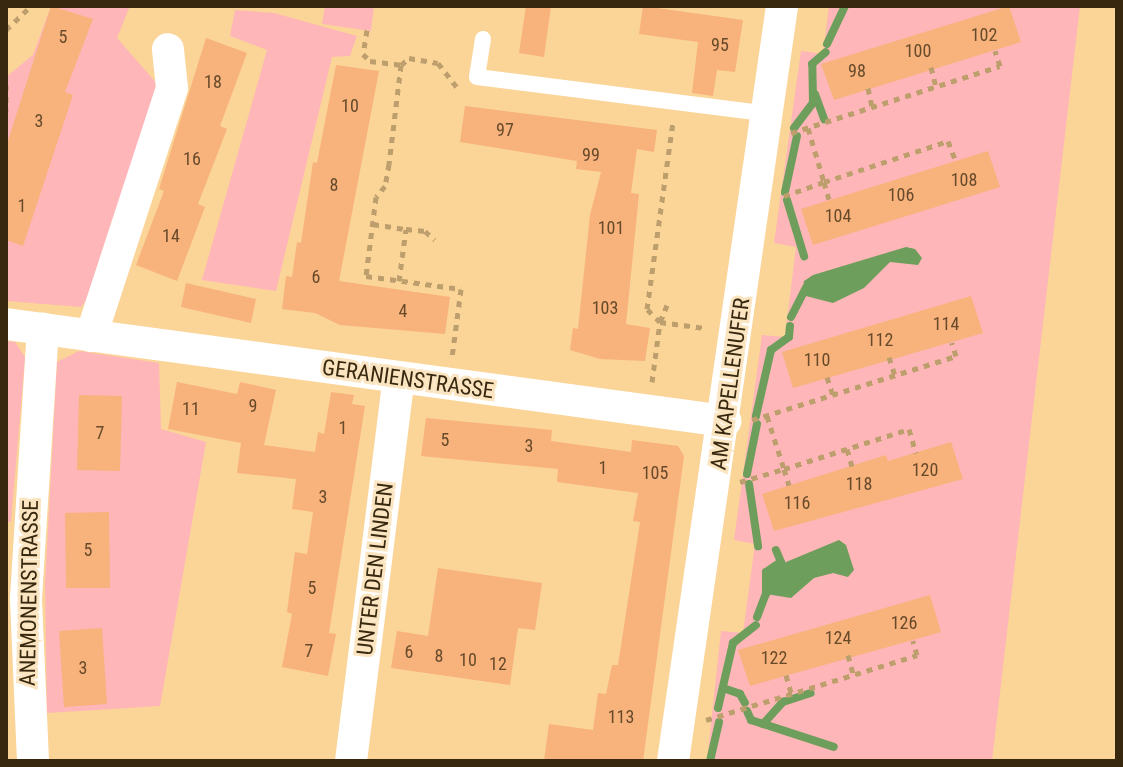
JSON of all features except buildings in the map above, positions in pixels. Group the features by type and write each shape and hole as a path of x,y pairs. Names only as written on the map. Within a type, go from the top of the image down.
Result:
{"street":[{"name":"AM KAPELLENUFER","path":"673,761 782,6"},
{"path":"91,336 172,88 168,49"},
{"name":"GERANIENSTRASSE","path":"6,324 649,411 724,424"},
{"name":"ANEMONENSTRASSE","path":"33,761 26,598 43,329"},
{"name":"UNTER DEN LINDEN","path":"351,761 399,378"}],"lane":[{"path":"483,39 477,77 675,104 766,128"}],"path":[{"path":"6,30 31,6"},
{"path":"367,30 363,54 370,61 401,65"},
{"path":"766,128 808,128 1000,66 995,51"},
{"path":"449,384 461,289 366,276 376,197 385,186 401,65 409,58 438,63 463,95 474,98 477,77"},
{"path":"931,67 936,87"},
{"path":"6,85 6,111"},
{"path":"868,88 872,107"},
{"path":"675,104 647,309 660,322 705,328"},
{"path":"808,128 829,199"},
{"path":"755,206 948,141 956,162"},
{"path":"373,224 425,231 435,240"},
{"path":"399,281 406,229"},
{"path":"649,411 660,322 667,305"},
{"path":"724,424 767,416 956,356 952,343"},
{"path":"889,357 895,376"},
{"path":"827,377 833,395"},
{"path":"767,416 789,485"},
{"path":"714,490 909,429 916,453"},
{"path":"847,449 852,466"},
{"path":"679,729 917,655 913,641"},
{"path":"848,655 853,674"},
{"path":"786,675 791,692"}],"shaded area":[{"path":"51,6 130,6 117,38 159,86 93,291 81,307 6,301 6,77 33,55"},
{"path":"325,6 374,6 371,31 322,24"},
{"path":"829,6 1080,6 992,761 707,761 721,631 743,633 755,544 734,540 762,335 785,337 796,247 774,243 801,51 823,54"},
{"path":"235,10 274,13 357,36 350,56 332,57 276,291 202,280 267,50 230,36"},
{"path":"906,247 915,249 922,258 918,265 890,262 864,288 833,303 802,295 804,281 813,275"},
{"path":"6,341 15,342 25,357 11,522 6,522"},
{"path":"79,351 159,363 161,429 206,442 160,706 47,713 45,584 57,362"},
{"path":"839,540 846,545 854,570 848,577 833,573 814,578 791,598 766,594 762,572"}],"waterway":[{"path":"827,44 845,6"},
{"path":"794,128 813,103 812,64 826,52"},
{"path":"815,94 824,119"},
{"path":"785,192 797,136"},
{"path":"787,200 804,256"},
{"path":"791,317 806,288"},
{"path":"756,416 771,350 789,337 790,326"},
{"path":"747,474 757,424"},
{"path":"749,484 758,546"},
{"path":"766,572 781,562 776,550"},
{"path":"757,617 766,594 766,572"},
{"path":"718,708 733,643 756,625"},
{"path":"723,688 740,694 745,703"},
{"path":"763,724 783,702 811,693"},
{"path":"747,711 751,720 834,747"},
{"path":"710,761 719,722"}]}
